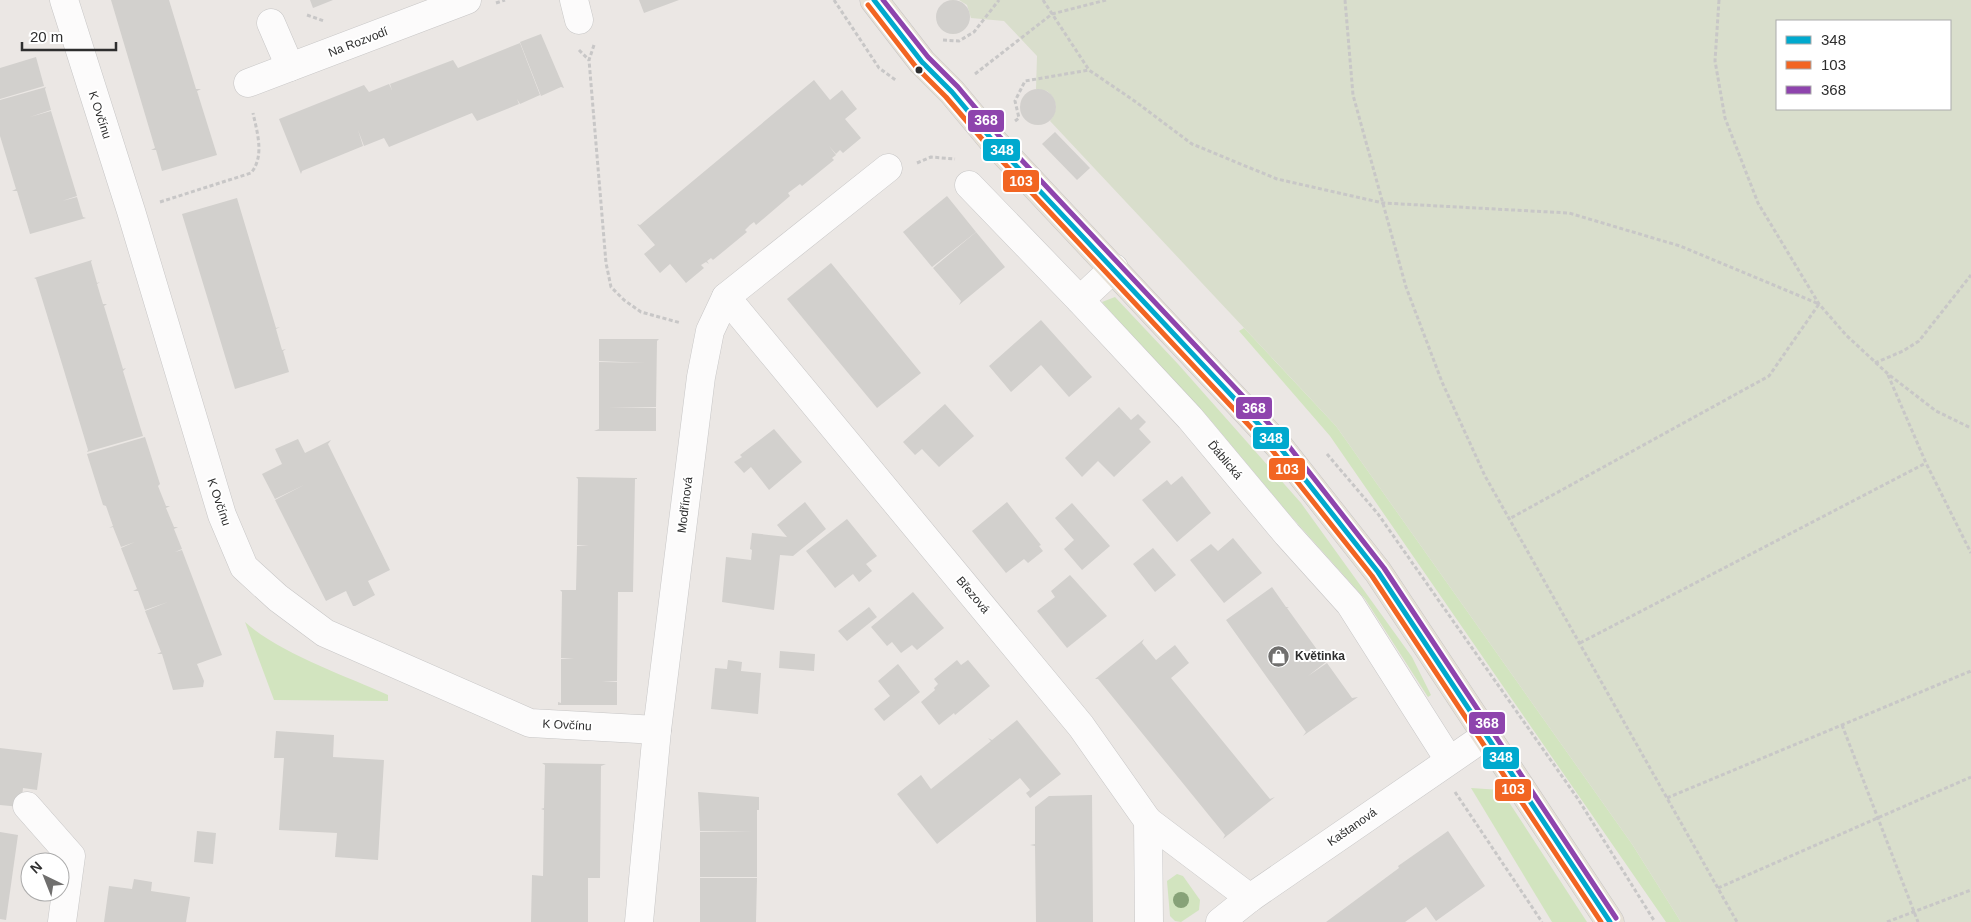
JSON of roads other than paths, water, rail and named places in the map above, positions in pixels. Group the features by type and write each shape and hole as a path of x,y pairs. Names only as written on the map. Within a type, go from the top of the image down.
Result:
{"main road":[{"path":"874,0 922,62 1278,445 1378,572 1610,922"}],"street":[{"name":"K Ovčínu","path":"64,0 131,212 222,515 244,566 278,598 325,633 530,723 657,730"},
{"name":"Na Rozvodí","path":"248,83 467,0"},
{"path":"271,23 290,67"},
{"name":"Modřínová","path":"639,922 657,730 701,377 710,331 726,297 888,168"},
{"name":"Ďáblická","path":"969,185 1190,418 1287,534 1350,604 1444,763"},
{"path":"1080,300 1114,268"},
{"name":"Březová","path":"726,297 1081,726 1148,821 1250,898"},
{"name":"Kaštanová","path":"1220,922 1250,898 1487,735"},
{"path":"27,806 71,856 62,922"},
{"path":"1148,821 1150,922"}],"place":[{"name":"Květinka","path":"1279,656"}]}
